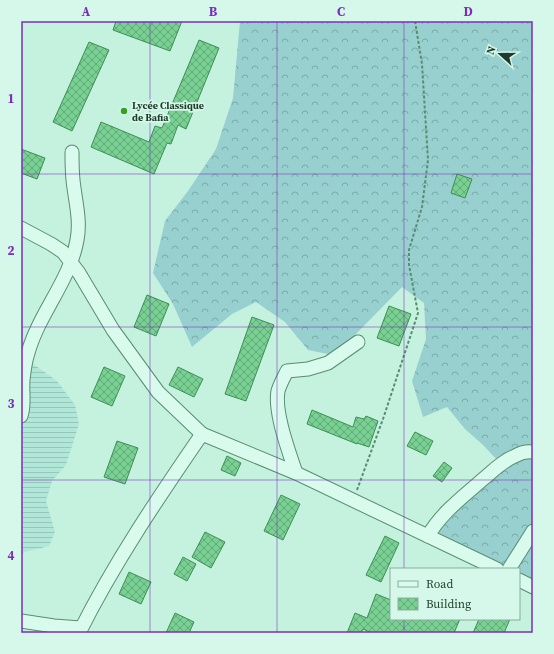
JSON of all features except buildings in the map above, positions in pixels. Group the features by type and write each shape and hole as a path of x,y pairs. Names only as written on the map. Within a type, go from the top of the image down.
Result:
{"street":[{"path":"21,416 24,395 23,381 28,353 45,312 66,275 77,240 78,222 73,180 72,152"},
{"path":"21,228 63,252 79,273 110,325 158,392 202,434 296,473 495,568"},
{"path":"296,473 278,407 278,391 287,370 308,369 328,363 358,342"},
{"path":"21,621 80,631 118,562 163,491 202,434"},
{"path":"428,536 440,519 461,498 501,463 516,455 533,452"},
{"path":"510,568 533,531"},
{"path":"520,580 533,587"}],"path":[{"path":"354,501 418,313 409,265 409,250 422,207 428,160 422,64 415,21"}],"shaded area":[{"path":"21,338 26,344 32,363 57,381 75,405 79,424 66,465 52,481 46,501 55,532 49,546 21,553"}],"green space":[{"path":"240,21 533,21 533,591 520,584 520,568 487,568 426,536 500,463 465,429 447,407 423,417 412,381 426,339 424,303 402,287 355,335 348,358 308,350 285,322 256,302 232,314 192,347 173,304 153,273 165,221 188,191 216,149 233,98"}],"place":[{"name":"Lycée Classique de Bafia","path":"124,111"}]}
